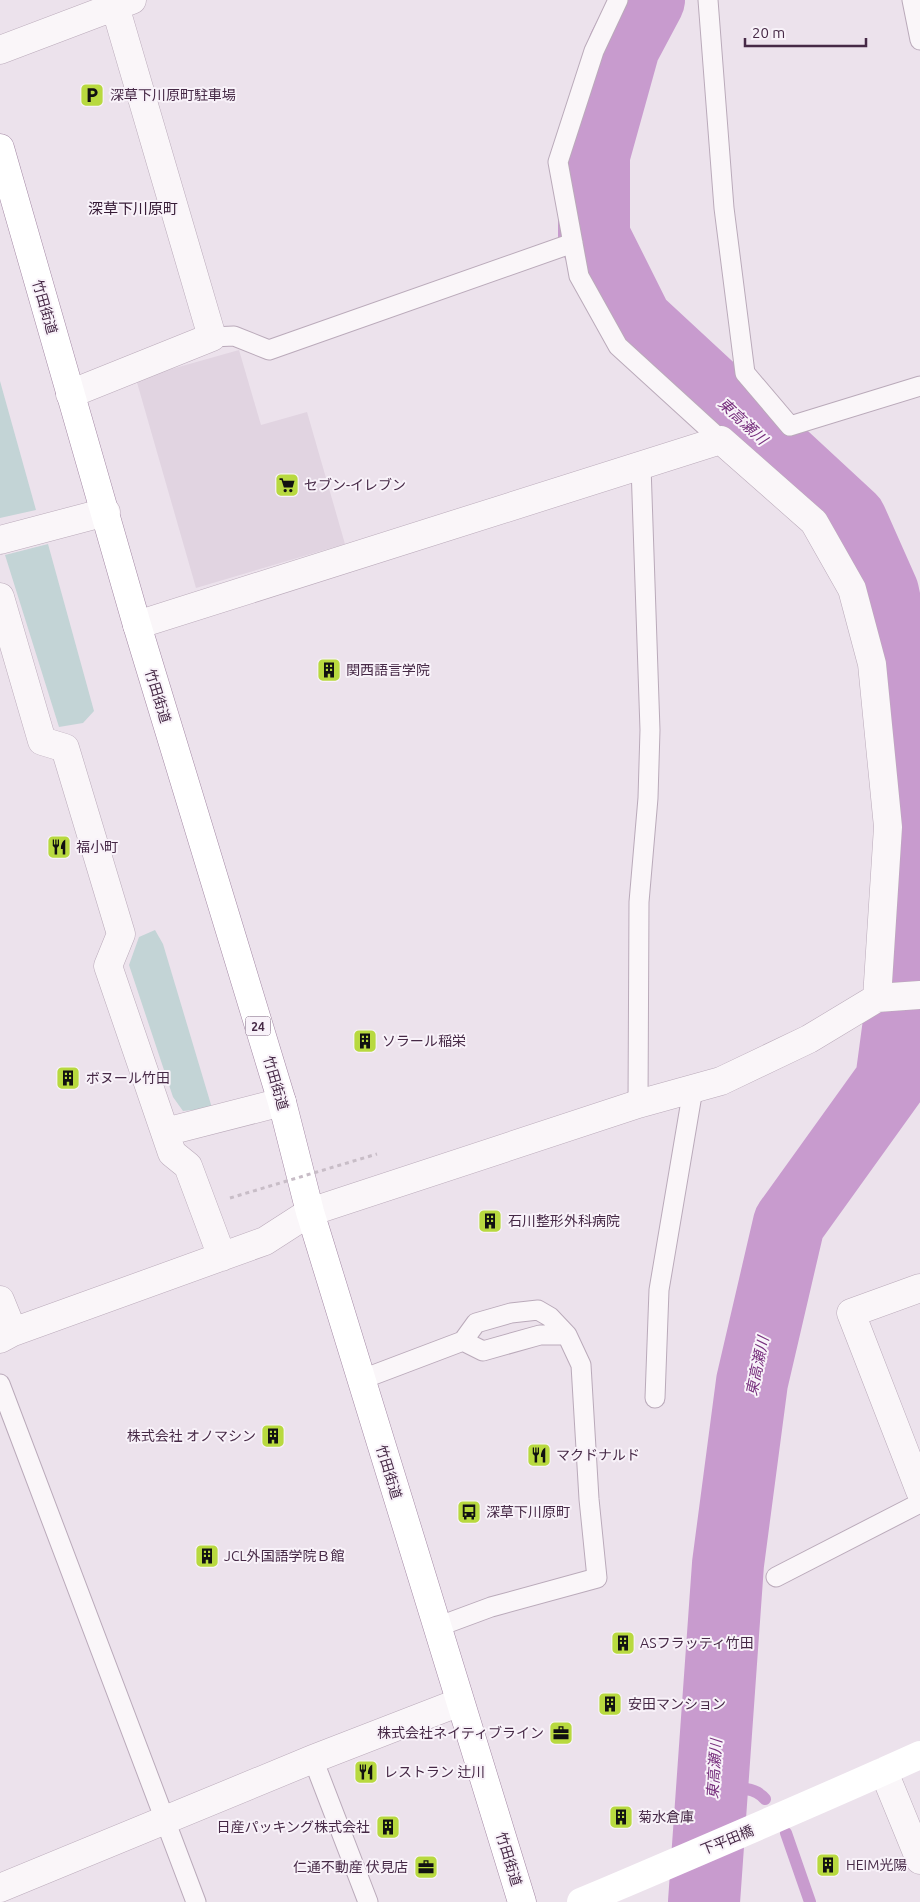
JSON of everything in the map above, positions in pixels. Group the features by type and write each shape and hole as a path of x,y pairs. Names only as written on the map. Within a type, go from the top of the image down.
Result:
{"main road":[{"name":"竹田街道","path":"0,148 137,625 282,1102 310,1212 360,1380 522,1902"},
{"name":"下平田橋","path":"581,1902 670,1862 784,1817 920,1756"}],"street":[{"path":"0,50 123,3 212,337 70,394"},
{"path":"137,625 721,440 814,522 852,589 872,664 888,827 877,998"},
{"path":"0,540 106,512"},
{"path":"0,597 42,741 65,748 121,934 108,966 172,1153 188,1166 222,1257"},
{"path":"0,1300 6,1335 265,1241 310,1212 638,1104 721,1081 809,1039 877,998 920,995"},
{"path":"165,1132 282,1102"},
{"path":"920,1288 851,1313 920,1491"},
{"path":"0,1888 313,1759 460,1702"},
{"path":"884,1772 920,1860"}],"lane":[{"path":"618,0 594,51 558,162 579,276 618,346 721,440"},
{"path":"708,0 724,208 745,373 790,426 920,386"},
{"path":"912,0 920,40"},
{"path":"212,337 234,336 269,350 573,243"},
{"path":"638,1104 639,902 648,798 650,730 641,466"},
{"path":"655,1398 659,1290 693,1089"},
{"path":"360,1380 463,1341 476,1323 511,1313 538,1310 550,1317 567,1335 581,1365 589,1499 597,1578 491,1607 436,1627"},
{"path":"463,1341 484,1351 540,1335 567,1335"},
{"path":"0,1384 196,1902"},
{"path":"776,1577 920,1503"},
{"path":"313,1759 368,1902"}],"path":[{"path":"230,1198 377,1154"}],"shaded area":[{"path":"239,350 261,425 307,412 345,544 196,588 136,379"},
{"path":"0,381 36,510 0,518"},
{"path":"48,544 94,711 83,723 59,727 5,555"},
{"path":"155,930 163,944 212,1108 183,1111 173,1097 129,965 139,937"}],"waterway":[{"name":"東高瀬川","path":"649,0 624,47 594,155 594,236 637,322 851,520 883,592 910,722 920,852"},
{"name":"東高瀬川","path":"704,1902 728,1564 752,1382 789,1223 891,1081 920,866"},
{"path":"712,1789 748,1789 760,1794 765,1799"},
{"path":"786,1833 810,1902"}],"place":[{"name":"深草下川原町駐車場","path":"92,95"},
{"name":"セブン-イレブン","path":"287,485"},
{"name":"関西語言学院","path":"329,670"},
{"name":"福小町","path":"59,847"},
{"name":"ソラール稲栄","path":"365,1041"},
{"name":"ボヌール竹田","path":"68,1078"},
{"name":"石川整形外科病院","path":"490,1221"},
{"name":"株式会社 オノマシン","path":"273,1436"},
{"name":"マクドナルド","path":"539,1455"},
{"name":"深草下川原町","path":"469,1512"},
{"name":"JCL外国語学院Ｂ館","path":"207,1556"},
{"name":"ASフラッティ竹田","path":"623,1643"},
{"name":"安田マンション","path":"610,1704"},
{"name":"株式会社ネイティブライン","path":"561,1733"},
{"name":"レストラン 辻川","path":"366,1772"},
{"name":"菊水倉庫","path":"621,1817"},
{"name":"日産パッキング株式会社","path":"388,1827"},
{"name":"HEIM光陽","path":"828,1865"},
{"name":"仁通不動産 伏見店","path":"426,1867"}],"district":[{"name":"深草下川原町","path":"133,208"}]}
